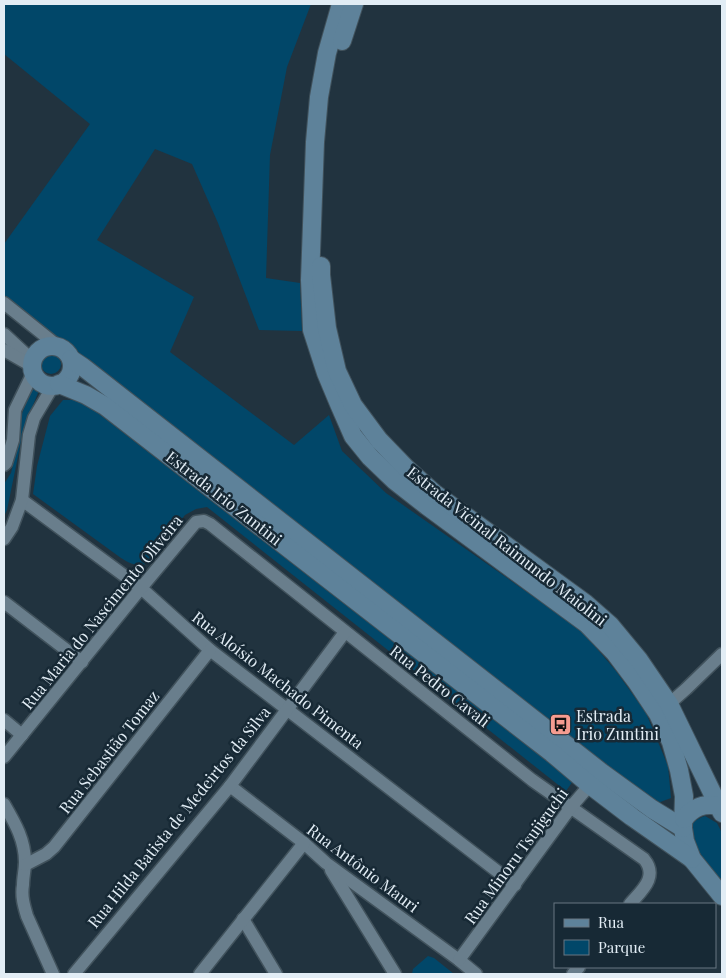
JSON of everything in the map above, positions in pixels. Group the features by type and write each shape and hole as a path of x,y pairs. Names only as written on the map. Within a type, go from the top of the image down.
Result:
{"main road":[{"name":"Estrada Vicinal Raimundo Maiolini","path":"342,4 327,53 319,97 315,142 310,280 312,330 326,373 353,436 370,457 395,481 435,512 588,624 615,653 658,714 671,742 684,796 683,824 685,841 692,859"},
{"name":"Estrada Vicinal Raimundo Maiolini","path":"354,4 336,57 328,129 320,275 337,371 353,405 379,440 406,468 434,493 591,608 610,625 639,660 669,704 720,810"},
{"path":"46,346 53,346 65,353 72,365 69,377 56,385 41,383 36,378 32,366 35,354 46,346"},
{"name":"Estrada Irio Zuntini","path":"65,353 595,778 632,817 692,859"},
{"name":"Estrada Irio Zuntini","path":"56,385 86,395 105,406 552,753 652,810 683,824"},
{"path":"683,824 688,812 695,808 711,805 720,810"},
{"path":"692,859 720,890"}],"street":[{"name":"Estrada Irio Zuntini","path":"4,303 65,353"},
{"path":"4,334 32,366"},
{"path":"4,350 32,366"},
{"path":"4,465 13,440 15,410 32,366"},
{"path":"4,539 12,527 22,500 29,435 34,418 56,385"},
{"name":"Rua Aloísio Machado Pimenta","path":"22,500 141,588 210,650 515,885"},
{"name":"Rua Maria do Nascimento Oliveira","path":"4,757 196,522 204,521 210,524"},
{"name":"Rua Pedro Cavali","path":"210,524 532,780 644,859 648,864 650,876 647,884 631,903"},
{"path":"4,602 82,662"},
{"name":"Rua Hilda Batista de Medeirtos da Silva","path":"74,974 230,786 345,632"},
{"name":"Rua Sebastião Tomaz","path":"25,865 54,848 210,650"},
{"path":"669,704 722,654"},
{"path":"4,720 22,735"},
{"name":"Rua Minoru Tsujiguchi","path":"460,960 595,778"},
{"name":"Rua Antônio Mauri","path":"230,786 304,843 326,863 460,960 476,974"},
{"path":"4,804 15,823 24,847 25,865 22,886 24,906 53,974"},
{"path":"200,974 304,843"},
{"path":"326,863 395,974"},
{"path":"243,919 276,974"}],"green space":[{"path":"4,4 311,4 287,67 270,155 266,278 300,283 302,331 259,330 218,223 192,164 155,149 97,240 194,297 170,352 294,445 329,415 342,451 386,493 581,630 616,671 646,713 668,766 671,798 655,804 4,296 4,244 90,124 4,54"},
{"path":"51,354 58,357 61,364 58,371 51,374 44,371 41,364 44,357"},
{"path":"34,384 40,388 24,427 7,510 4,516 4,484 11,473 18,443 21,416"},
{"path":"63,400 81,400 573,781 566,791 207,507 196,509 185,515 144,565 138,565 129,563 121,558 33,494 37,466 50,416"},
{"path":"705,816 717,823 722,833 722,879 705,864 693,839 691,831 693,823"},
{"path":"428,956 434,958 454,974 412,974 413,969"}],"place":[{"name":"Estrada Irio Zuntini","path":"560,725"}]}
